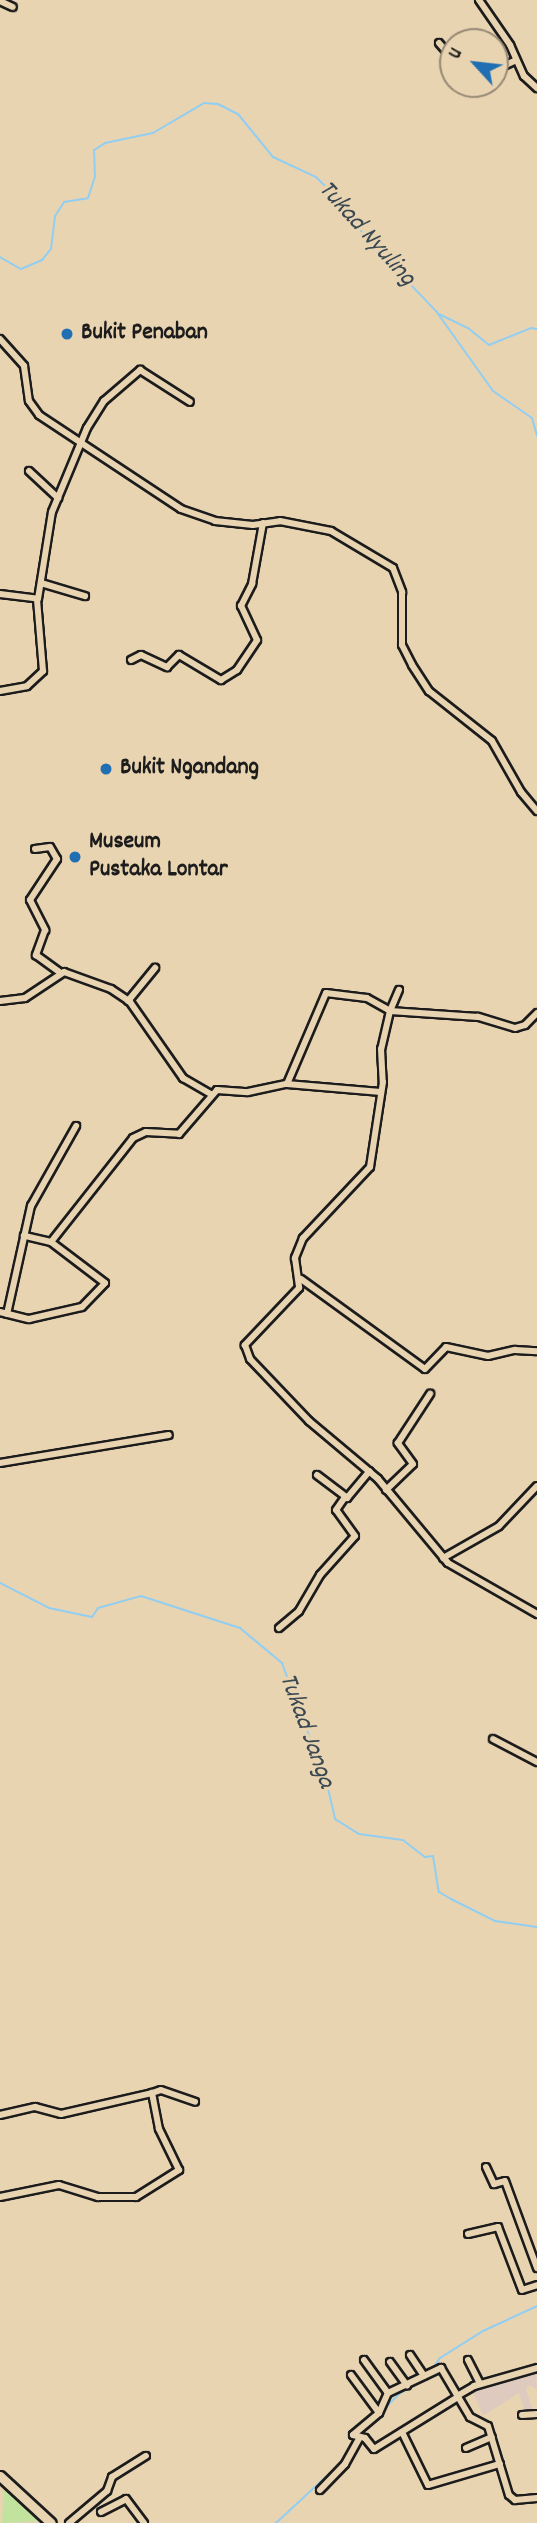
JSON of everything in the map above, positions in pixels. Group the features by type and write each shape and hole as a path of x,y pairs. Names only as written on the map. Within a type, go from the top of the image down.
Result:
{"highway":[{"path":"2,2480 50,2522"}],"street":[{"path":"479,0 516,60 537,88"},
{"path":"0,1 13,7"},
{"path":"509,63 516,60"},
{"path":"0,339 27,373 32,406 81,444 189,514 237,524 280,521 331,531 393,568 402,592 402,645 412,665 429,691 492,741 521,792 537,811"},
{"path":"0,691 27,686 43,671 37,600 58,498 99,407 136,371 190,402"},
{"path":"29,471 58,498"},
{"path":"131,660 141,655 167,667 179,655 222,680 237,670 257,640 241,606 252,584 263,523"},
{"path":"41,583 85,596"},
{"path":"0,594 37,600"},
{"path":"35,849 50,847 57,859 30,900 45,930 36,956 61,973 103,985 128,1001 183,1078 211,1094 287,1084 344,1092 381,1092"},
{"path":"128,1001 155,968"},
{"path":"0,1001 25,998 61,973"},
{"path":"399,990 390,1011 381,1049 381,1092 370,1167 303,1238 295,1258 301,1279 425,1369 446,1347 488,1356 515,1350 537,1352"},
{"path":"287,1084 326,993 371,1000 390,1011 478,1017 515,1028 537,1013"},
{"path":"51,1242 133,1138 146,1132 179,1134 211,1094"},
{"path":"24,1236 51,1242 101,1276 103,1288 82,1307 29,1319 4,1313 24,1236 36,1195 76,1126"},
{"path":"301,1279 292,1298 247,1340 247,1354 309,1421 370,1471 443,1558 537,1614"},
{"path":"387,1490 412,1464 398,1443 430,1394"},
{"path":"0,1463 169,1435"},
{"path":"279,1628 299,1611 320,1575 355,1536 336,1510 370,1471"},
{"path":"317,1475 345,1497"},
{"path":"443,1558 499,1526 537,1486"},
{"path":"493,1739 537,1762"},
{"path":"0,2115 35,2107 61,2114 164,2091 195,2102"},
{"path":"0,2197 59,2185 98,2197 130,2199 175,2175 179,2168 159,2129 152,2093"},
{"path":"486,2167 494,2184 505,2181 537,2268"},
{"path":"468,2234 498,2227 522,2290 537,2285"},
{"path":"410,2354 424,2376"},
{"path":"364,2360 388,2393"},
{"path":"468,2360 480,2384"},
{"path":"390,2362 407,2385"},
{"path":"320,2490 345,2464 357,2437 379,2413 388,2393 441,2368 473,2420 486,2423 511,2498 537,2498"},
{"path":"357,2437 376,2449 480,2384 537,2368"},
{"path":"351,2375 379,2413"},
{"path":"522,2415 537,2414"},
{"path":"402,2432 428,2485 500,2464"},
{"path":"466,2448 492,2437"},
{"path":"69,2523 107,2491 112,2477 146,2456"},
{"path":"101,2512 126,2499 144,2523"}],"shaded area":[{"path":"536,2369 537,2390 530,2385 526,2389 533,2411 525,2412 519,2393 483,2416 471,2387"}],"green space":[{"path":"4,2486 40,2521 2,2523"}],"waterway":[{"name":"Tukad Nyuling","path":"0,257 21,269 42,260 51,249 55,216 64,202 88,198 95,177 94,150 105,143 153,133 204,103 218,104 238,114 273,157 316,177 341,202 365,237 436,311 493,391 532,418 537,436"},
{"path":"439,314 468,328 489,345 531,328 537,329"},
{"name":"Tukad Janga","path":"0,1583 49,1608 92,1617 98,1608 141,1596 240,1628 282,1663 327,1784 335,1819 359,1834 403,1840 425,1857 433,1856 439,1892 451,1899 495,1921 537,1927"},
{"path":"433,2368 440,2358 483,2331 537,2306"},
{"path":"383,2410 399,2394 423,2380"},
{"path":"276,2523 344,2460"}],"place":[{"name":"Bukit Penaban","path":"67,334"},
{"name":"Bukit Ngandang","path":"106,769"},
{"name":"Museum Pustaka Lontar","path":"75,857"}]}
